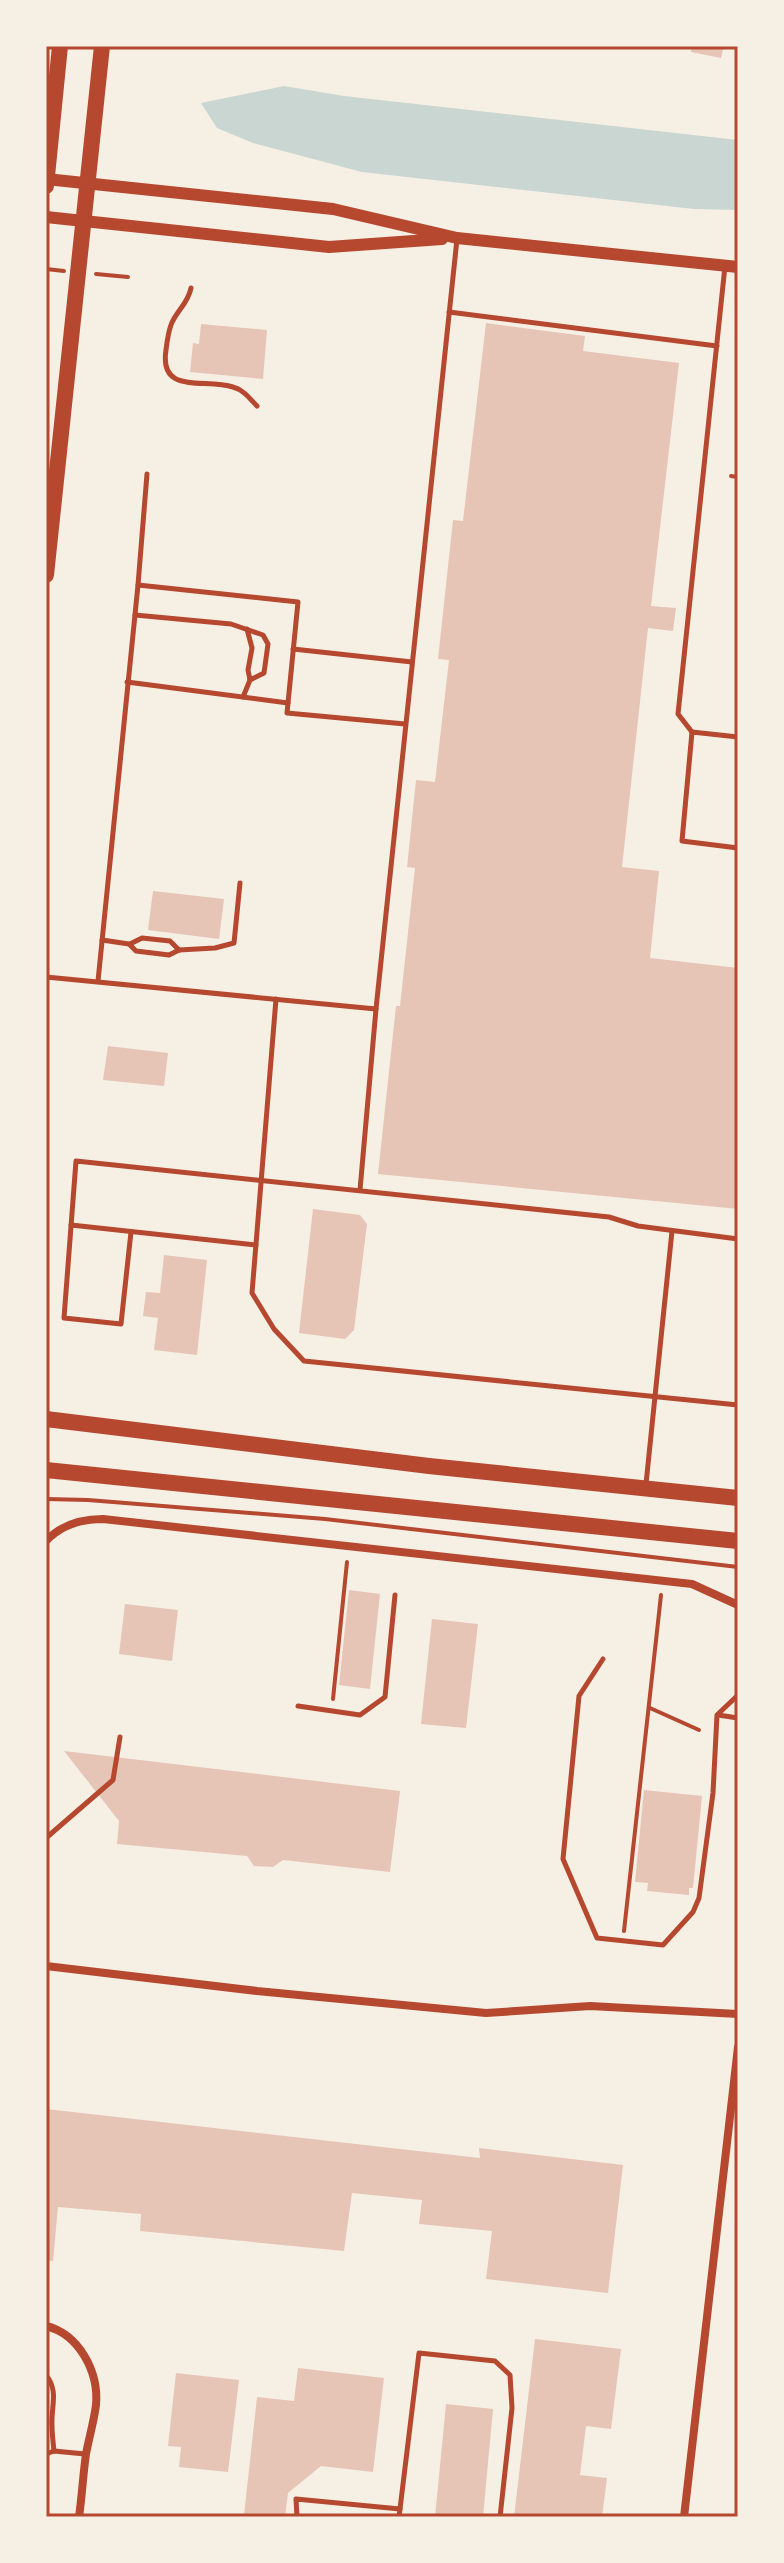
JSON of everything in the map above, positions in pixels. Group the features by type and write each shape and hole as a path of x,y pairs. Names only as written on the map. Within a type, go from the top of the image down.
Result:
{"main road":[{"path":"46,186 60,46"},
{"path":"46,575 102,46"},
{"path":"46,1419 429,1466 738,1498"},
{"path":"46,1470 738,1541"}],"street":[{"path":"46,179 333,209 457,238 731,266"},
{"path":"46,217 329,247 457,238"},
{"path":"48,1539 68,1525 85,1519 103,1519 692,1584 738,1605"},
{"path":"46,1966 257,1991 486,2013 590,2006 738,2014"},
{"path":"684,2517 738,2047"},
{"path":"46,2326 54,2328 76,2344 91,2369 96,2387 79,2517"}],"lane":[{"path":"360,1190 405,724 457,238"},
{"path":"731,266 717,346 678,714 692,732 682,841 738,848"},
{"path":"191,288 184,307 171,324 164,367 176,380 231,386 242,391 257,406"},
{"path":"449,312 717,346"},
{"path":"98,981 147,474"},
{"path":"138,585 298,602 287,713 405,724"},
{"path":"135,615 231,624 263,635 268,644 264,673 250,680"},
{"path":"243,697 250,680 248,670 252,648 247,629"},
{"path":"293,649 412,662"},
{"path":"127,682 288,703"},
{"path":"692,732 738,737"},
{"path":"129,944 136,951 169,955 179,950 215,948 234,943 240,883"},
{"path":"102,940 129,944 142,938 170,941 179,950"},
{"path":"46,977 376,1009"},
{"path":"276,999 252,1293 274,1329 304,1361 738,1405"},
{"path":"131,1232 121,1324 64,1318 76,1161 609,1217 638,1226 738,1239"},
{"path":"71,1225 256,1245"},
{"path":"646,1487 672,1231"},
{"path":"298,1706 360,1715 385,1697 395,1595"},
{"path":"603,1659 579,1696 563,1859 597,1938 663,1945 693,1912 699,1898 713,1793 717,1715 738,1695"},
{"path":"717,1715 738,1718"},
{"path":"46,1838 113,1780 120,1737"},
{"path":"399,2517 419,2353 495,2361 510,2375 512,2408 500,2517"},
{"path":"46,2375 55,2395 51,2422 54,2451"},
{"path":"46,2454 54,2451 86,2454"},
{"path":"297,2517 296,2499 400,2509"}],"path":[{"path":"731,476 738,477"},
{"path":"46,1499 325,1519 738,1567"},
{"path":"333,1699 347,1562"},
{"path":"623,1940 661,1595"},
{"path":"649,1707 699,1730"}],"shaded area":[{"path":"284,86 344,96 738,140 738,210 694,209 362,172 253,143 217,128 201,103"}],"building":[{"path":"692,46 724,46 721,58 691,52"},
{"path":"486,323 585,336 583,351 679,363 651,606 676,608 673,631 648,628 622,867 659,871 650,958 738,968 738,1209 378,1174 415,868 407,867 416,780 435,782 449,660 438,659 453,520 463,521"},
{"path":"201,324 267,330 263,379 190,372 193,343 199,344"},
{"path":"153,891 224,899 219,939 148,930"},
{"path":"108,1046 168,1053 164,1086 103,1080"},
{"path":"313,1209 360,1215 367,1224 354,1330 345,1339 299,1333"},
{"path":"164,1255 207,1260 197,1355 154,1350 158,1318 143,1316 146,1292 160,1293"},
{"path":"349,1590 380,1594 370,1689 339,1685"},
{"path":"125,1604 178,1610 172,1661 119,1654"},
{"path":"432,1619 478,1624 466,1728 421,1724"},
{"path":"64,1751 400,1791 390,1872 283,1860 273,1867 254,1866 247,1856 117,1844 119,1821"},
{"path":"644,1790 702,1796 693,1888 689,1888 689,1895 647,1891 648,1883 635,1882"},
{"path":"46,2109 480,2158 479,2148 623,2165 608,2293 486,2279 492,2231 419,2224 422,2200 352,2193 344,2251 140,2231 141,2214 58,2207 53,2261 46,2260"},
{"path":"535,2339 621,2349 611,2429 586,2426 580,2475 607,2478 602,2517 514,2517"},
{"path":"298,2368 384,2378 373,2472 321,2466 288,2493 285,2517 244,2515 257,2397 294,2401"},
{"path":"176,2373 239,2380 228,2472 179,2467 181,2447 168,2446"},
{"path":"446,2404 493,2409 483,2517 435,2517"}]}
